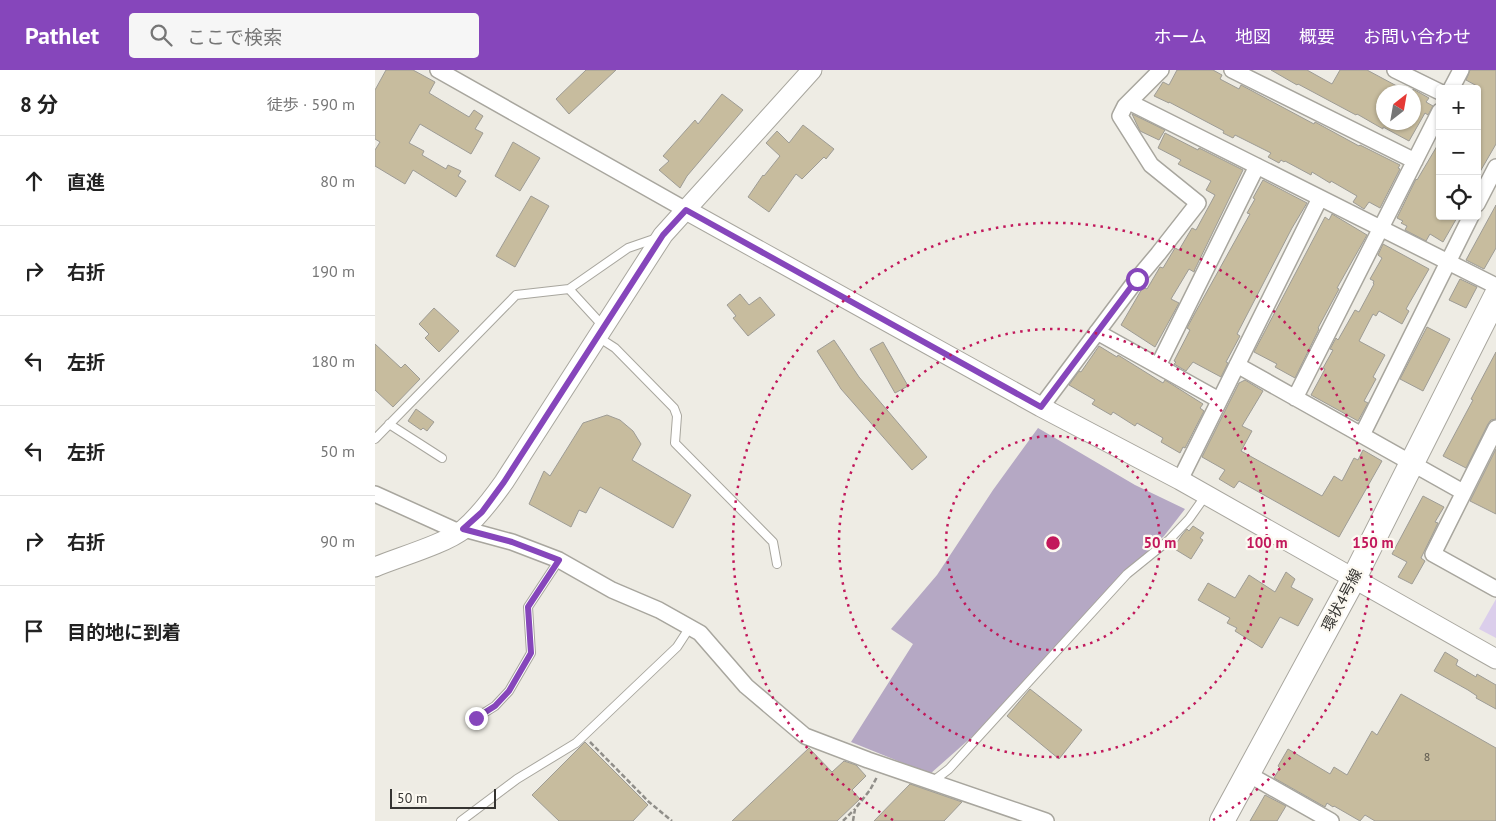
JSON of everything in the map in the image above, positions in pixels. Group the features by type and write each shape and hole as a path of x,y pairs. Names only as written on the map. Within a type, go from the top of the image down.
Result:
{"main road":[{"name":"環状4号線","path":"1222,821 1354,578 1496,296"}],"street":[{"path":"438,70 1041,407 1206,495 1496,659"},
{"path":"375,567 444,540 461,531 482,512 504,482 663,235 812,70"},
{"path":"1041,407 1137,279 1198,203 1151,165 1120,116 1129,102 1161,70"},
{"path":"1232,70 1415,161"},
{"path":"1395,70 1436,90"},
{"path":"1453,85 1461,70"},
{"path":"1129,102 1496,286"},
{"path":"1295,398 1436,119"},
{"path":"1157,366 1257,166"},
{"path":"1481,196 1496,167"},
{"path":"1179,480 1320,198"},
{"path":"1362,435 1469,220"},
{"path":"1097,332 1219,400"},
{"path":"1237,365 1463,492"},
{"path":"1496,428 1433,554 1496,589"},
{"path":"375,494 461,531 512,542 559,560 612,590 659,610 690,627 699,633 746,686 805,736 1046,821"},
{"path":"1248,774 1326,820"}],"lane":[{"path":"375,439 516,294 569,289 628,248 663,235"},
{"path":"569,289 615,348 674,408 677,416 675,443 773,542 777,564"},
{"path":"389,424 443,458"},
{"path":"932,782 949,768 1127,574 1169,540 1189,519 1206,495"},
{"path":"476,718 495,706 509,691 531,653 528,607 559,560"},
{"path":"461,821 517,780 576,743 677,647 690,627"}],"path":[{"path":"583,736 649,802 671,821"},
{"path":"843,821 871,790 884,765"},
{"path":"853,821 855,809"}],"shaded area":[{"path":"1038,428 1135,485 1185,509 1164,536 1125,573 1080,624 974,735 930,774 851,742 913,644 891,629 937,575 993,490"},
{"path":"1496,599 1496,638 1479,629"}],"building":[{"path":"386,70 413,70 435,82 429,93 469,117 474,110 483,116 475,129 483,133 471,154 420,124 409,143 424,151 422,155 446,169 448,165 461,171 458,176 466,181 456,197 413,170 405,184 375,166 375,150 380,142 375,139 375,90"},
{"path":"586,70 616,70 569,114 556,99"},
{"path":"1177,70 1213,70 1222,75 1220,79 1239,89 1241,85 1314,124 1315,122 1359,146 1400,165 1398,168 1400,169 1380,208 1369,202 1364,209 1353,202 1357,196 1331,181 1330,183 1312,172 1311,175 1285,161 1281,160 1279,163 1268,157 1271,153 1235,135 1233,138 1223,133 1224,131 1154,96 1163,82 1169,85"},
{"path":"1271,70 1307,70 1332,84 1340,70 1367,70 1395,85 1376,85 1376,125"},
{"path":"1470,70 1496,70 1496,144 1481,170 1481,85 1475,85 1466,80"},
{"path":"722,94 743,110 687,176 680,188 659,170 669,161 663,156 695,120 698,124"},
{"path":"1421,94 1429,98 1426,102 1433,106 1428,115 1425,113 1421,120"},
{"path":"1132,114 1165,130 1159,140 1140,131"},
{"path":"803,125 834,149 826,159 824,157 802,179 796,174 769,212 748,197 763,175 780,156 766,143 777,131 789,143"},
{"path":"1389,130 1415,130 1409,141"},
{"path":"1165,133 1243,170 1194,272 1189,269 1171,299 1179,303 1155,347 1121,325 1143,287 1147,289 1160,267 1163,268 1175,248 1179,250 1192,228 1196,230 1215,195 1206,190 1211,181 1178,164 1181,160 1158,148"},
{"path":"513,142 540,158 520,191 495,176"},
{"path":"1436,148 1436,220 1456,220 1443,242 1430,234 1426,241 1405,230 1407,226 1397,218"},
{"path":"1263,180 1307,203 1237,334 1240,336 1226,362 1228,363 1221,377 1193,362 1186,371 1174,364 1176,362 1174,361 1190,330 1187,328 1250,214 1247,213"},
{"path":"531,196 549,206 515,267 496,256"},
{"path":"1496,205 1496,248 1484,269 1466,260"},
{"path":"1332,214 1367,235 1337,288 1339,289 1318,328 1295,378 1275,367 1277,364 1254,352 1325,217 1329,220"},
{"path":"1383,244 1429,269 1406,309 1409,311 1402,324 1379,311 1376,316 1373,314 1359,341 1385,355 1373,377 1376,379 1364,401 1368,403 1358,421 1311,395 1325,369 1323,368 1333,350 1330,349 1336,338 1338,340 1355,310 1359,312 1374,284 1374,281 1370,279 1382,258 1378,255"},
{"path":"1460,279 1477,287 1466,308 1449,300"},
{"path":"740,294 749,305 760,297 775,315 748,336 733,318 736,316 727,305"},
{"path":"434,308 459,331 439,352 425,338 429,334 419,324"},
{"path":"1427,327 1450,339 1423,391 1400,379"},
{"path":"834,340 859,377 927,457 912,470 841,389 817,351"},
{"path":"883,342 908,386 895,393 870,349"},
{"path":"375,344 401,368 405,364 420,379 393,407 375,390"},
{"path":"1099,346 1117,357 1118,355 1163,383 1165,380 1203,404 1200,408 1204,411 1185,448 1183,447 1180,453 1161,442 1163,438 1137,423 1135,426 1113,412 1111,415 1092,404 1095,400 1069,385 1079,371 1081,372"},
{"path":"1496,352 1496,419 1491,420 1488,424 1466,468 1443,456"},
{"path":"1245,380 1263,391 1242,426 1252,431 1241,451 1322,496 1334,476 1342,481 1354,458 1358,460 1363,450 1382,461 1339,537 1239,481 1234,488 1219,479 1225,470 1202,457 1239,383"},
{"path":"416,409 434,422 427,431 423,428 421,430 408,421"},
{"path":"607,415 620,420 633,431 641,444 632,460 691,495 673,528 600,487 586,513 579,510 571,527 529,504 544,471 550,476 583,423"},
{"path":"1496,449 1496,514 1470,501"},
{"path":"1423,496 1444,507 1435,522 1438,523 1421,558 1425,561 1412,584 1398,577 1407,562 1392,554"},
{"path":"1193,526 1204,533 1200,538 1203,540 1191,559 1173,548 1187,529 1189,531"},
{"path":"1286,572 1295,579 1291,587 1313,599 1298,626 1280,617 1262,648 1235,631 1237,628 1227,623 1230,618 1198,600 1208,583 1235,598 1249,575 1275,592"},
{"path":"1445,652 1458,660 1456,665 1476,677 1477,674 1496,685 1496,709 1476,698 1477,696 1468,690 1434,671"},
{"path":"1030,689 1082,730 1059,759 1007,716"},
{"path":"1401,694 1496,748 1496,821 1375,821 1365,815 1360,821 1327,803 1325,807 1274,778 1280,768 1278,766 1288,749 1330,774 1334,767 1347,775 1372,731 1377,735"},
{"path":"585,742 648,805 633,821 559,821 532,795"},
{"path":"809,748 832,772 844,761 856,765 866,776 852,790 860,799 837,821 732,821"},
{"path":"910,784 962,802 944,821 874,821"},
{"path":"1265,795 1286,806 1277,821 1250,821"}],"route":[{"path":"476,718 495,706 509,691 531,653 528,607 559,560 512,542 463,529 482,512 504,482 663,235 686,210 1041,407 1137,279"}]}
